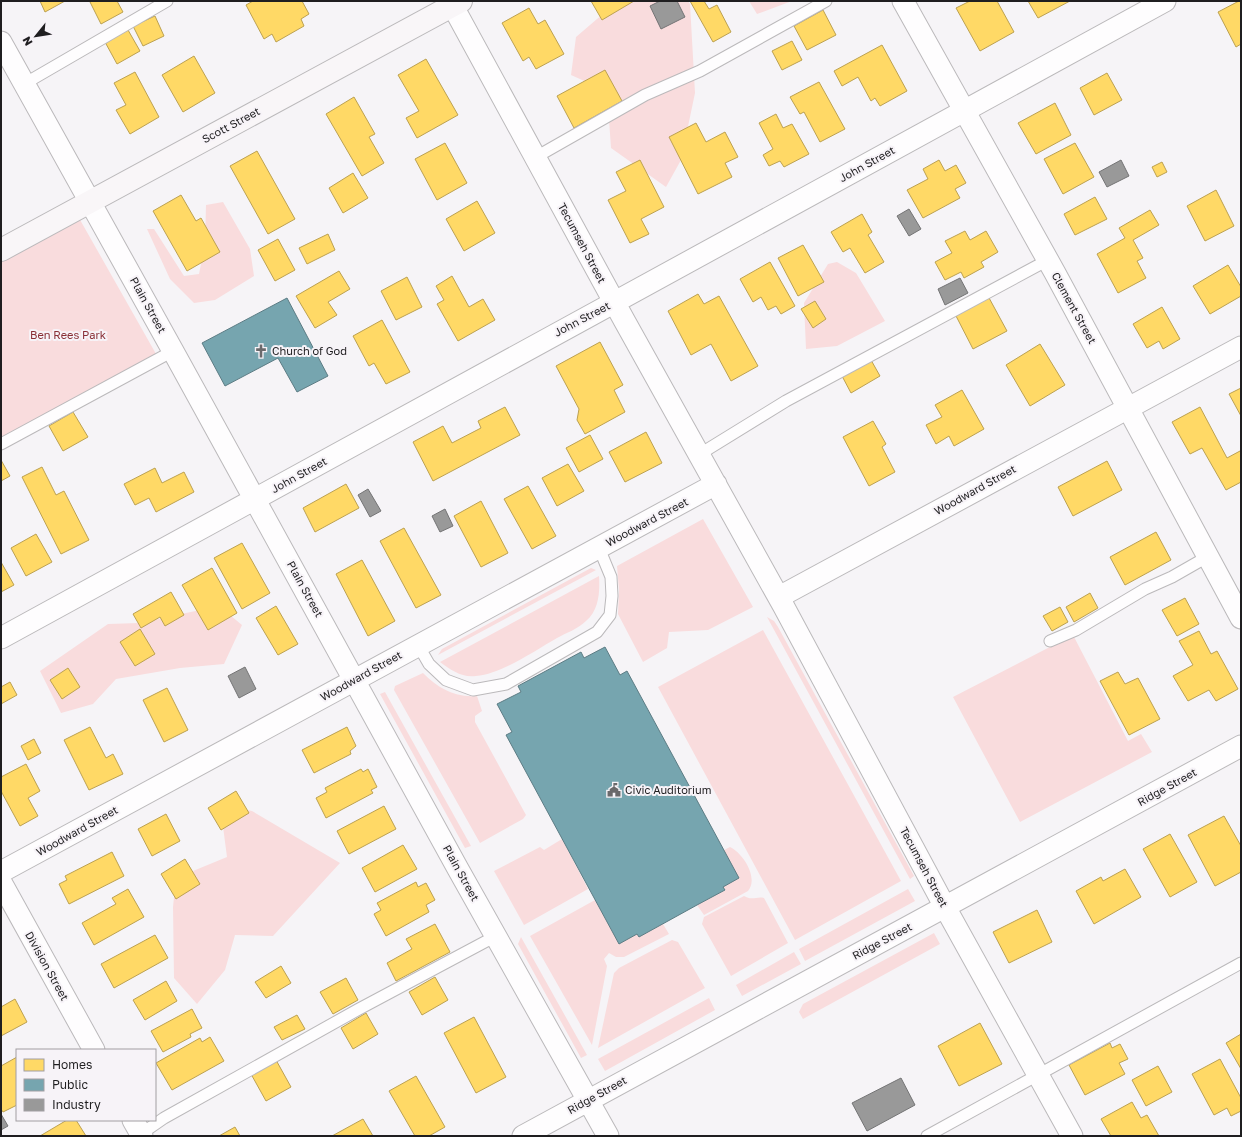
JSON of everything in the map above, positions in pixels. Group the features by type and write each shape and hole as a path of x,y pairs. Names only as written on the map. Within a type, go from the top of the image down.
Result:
{"street":[{"name":"Clement Street","path":"903,1 1048,260 1241,618"},
{"name":"John Street","path":"1,638 1165,1"},
{"name":"Tecumseh Street","path":"454,2 614,302 716,484"},
{"name":"Scott Street","path":"1,250 454,2"},
{"name":"Plain Street","path":"1,42 608,1136"},
{"name":"Woodward Street","path":"779,597 1241,347"},
{"name":"Woodward Street","path":"1,872 716,484"},
{"path":"716,484 779,597"},
{"name":"Tecumseh Street","path":"779,597 946,907 1040,1075 1072,1136"},
{"name":"Ridge Street","path":"523,1136 1241,746"},
{"name":"Division Street","path":"1,882 93,1049"}],"lane":[{"path":"24,84 167,1"},
{"path":"536,157 645,95 700,71 826,1"},
{"path":"700,454 786,401 1048,260"},
{"path":"1,444 161,359 173,351"},
{"path":"418,645 429,664 446,680 473,690 506,684 597,632 610,615 612,596 611,577 599,548"},
{"path":"1050,641 1076,630 1145,589 1172,577 1207,557"},
{"path":"138,1132 352,1013 496,936"},
{"path":"927,1136 1241,963"}],"green space":[{"path":"618,1 688,1 690,4 695,93 681,160 666,187 611,148 607,91 571,75 576,37"},
{"path":"749,1 792,1 757,14"},
{"path":"223,202 250,249 254,276 215,300 194,303 170,279 147,229 154,229 184,276 199,274 205,244 206,205"},
{"name":"Ben Rees Park","path":"79,218 160,361 1,449 1,262"},
{"path":"837,262 856,273 885,321 837,346 806,349 804,303 828,264"},
{"path":"703,519 753,607 708,630 669,632 667,648 643,662 618,614 619,590 617,566"},
{"path":"591,568 596,570 438,655 442,649"},
{"path":"599,576 598,600 594,612 586,621 572,631 507,667 486,674 466,676 457,673 440,662"},
{"path":"219,606 242,625 224,664 180,668 116,679 93,704 61,713 40,671 108,624 139,623"},
{"path":"767,617 774,621 778,627 914,876 910,879"},
{"path":"763,630 901,881 795,940 658,687"},
{"path":"1073,635 1128,741 1141,734 1152,752 1020,822 953,697"},
{"path":"423,673 435,683 454,694 477,696 482,711 475,716 475,722 526,815 523,819 480,843 394,690 395,686"},
{"path":"385,692 471,846 465,848 380,694"},
{"path":"220,804 252,811 340,863 273,936 235,935 225,970 197,1004 174,978 173,907 176,878 227,857"},
{"path":"562,839 588,889 524,925 494,871 540,847 544,850"},
{"path":"730,847 740,855 748,866 752,879 751,886 748,891 704,915 697,905 725,890 723,887 724,850"},
{"path":"908,889 915,901 805,961 799,949"},
{"path":"744,896 750,898 764,898 788,943 731,976 702,924 704,917"},
{"path":"595,900 619,943 637,934 639,937 663,924 669,934 624,957 616,957 609,953 604,959 607,966 592,1045 530,936"},
{"path":"934,933 940,944 803,1019 799,1012 803,1004"},
{"path":"521,937 587,1055 581,1058 518,944"},
{"path":"672,940 678,942 705,988 598,1048 614,973 619,968"},
{"path":"794,952 801,964 742,996 736,985"},
{"path":"709,998 715,1010 605,1071 598,1059"}],"building: Homes":[{"path":"40,1 65,1 45,12"},
{"path":"117,1 123,12 101,24 90,2"},
{"path":"253,1 302,1 309,14 301,19 304,26 276,42 272,34 264,39 246,5"},
{"path":"591,1 634,1 602,20"},
{"path":"690,1 704,1 709,9 717,5 731,32 713,42"},
{"path":"970,1 997,1 1014,32 980,51 956,8"},
{"path":"1028,1 1070,1 1038,18"},
{"path":"1241,1 1241,44 1236,47 1218,12"},
{"path":"529,8 538,24 545,20 564,54 536,69 529,57 523,61 502,23"},
{"path":"823,10 836,35 807,50 794,26"},
{"path":"155,16 164,36 143,46 133,26"},
{"path":"128,30 140,51 117,64 105,42"},
{"path":"792,41 802,60 782,70 772,51"},
{"path":"882,45 907,91 880,106 875,98 871,101 858,77 842,86 834,71"},
{"path":"194,56 215,93 183,112 162,75"},
{"path":"426,59 458,115 417,138 406,118 419,111 398,75"},
{"path":"605,70 622,101 574,128 557,96"},
{"path":"135,72 159,117 130,134 116,110 126,105 114,83"},
{"path":"1107,73 1122,100 1094,115 1080,88"},
{"path":"819,82 845,129 820,142 804,112 800,114 790,97"},
{"path":"354,97 375,134 369,137 384,163 362,176 326,114"},
{"path":"1055,103 1071,135 1036,154 1018,123"},
{"path":"776,114 783,128 792,124 809,154 784,167 780,161 769,166 763,155 773,149 759,123"},
{"path":"696,123 706,142 725,132 738,157 725,163 732,177 698,194 669,137"},
{"path":"445,143 467,183 437,200 415,159"},
{"path":"1075,143 1094,177 1063,194 1044,159"},
{"path":"257,151 295,219 268,234 230,166"},
{"path":"640,160 664,207 641,219 649,234 630,243 608,200 626,191 616,172"},
{"path":"939,160 945,171 956,165 966,183 955,189 960,198 923,218 907,190 928,179 923,169"},
{"path":"1162,162 1167,172 1157,177 1152,167"},
{"path":"353,173 368,198 343,213 329,188"},
{"path":"1216,190 1234,226 1205,241 1187,206"},
{"path":"181,195 196,221 201,218 220,252 187,271 153,211"},
{"path":"1095,197 1107,219 1075,235 1064,214"},
{"path":"477,201 495,233 464,251 446,219"},
{"path":"1150,210 1159,225 1133,240 1143,258 1137,261 1146,278 1118,293 1097,254 1125,238 1119,228"},
{"path":"862,214 872,232 868,235 884,262 865,273 850,248 843,252 831,232"},
{"path":"965,231 970,240 986,231 998,252 981,262 984,267 964,278 961,272 945,280 935,262 952,253 945,241"},
{"path":"328,234 335,250 307,264 299,248"},
{"path":"278,239 295,270 275,281 258,250"},
{"path":"803,245 824,282 798,296 778,258"},
{"path":"770,262 795,306 781,314 776,306 768,310 761,297 753,302 740,279"},
{"path":"1228,265 1241,287 1241,296 1210,314 1193,286"},
{"path":"339,271 350,289 328,302 337,315 315,328 296,296"},
{"path":"452,276 469,307 483,299 495,320 458,341 437,304 444,300 436,286"},
{"path":"407,277 422,307 396,320 381,291"},
{"path":"698,294 704,304 719,296 758,366 731,381 711,344 691,355 668,311"},
{"path":"988,296 1007,331 973,349 955,314"},
{"path":"815,301 826,319 813,328 801,309"},
{"path":"1162,307 1180,339 1163,349 1159,341 1147,348 1133,324"},
{"path":"382,320 410,372 386,384 374,363 369,366 353,336"},
{"path":"600,342 623,385 614,390 625,412 585,434 577,420 579,409 556,366"},
{"path":"1040,344 1065,385 1030,406 1006,365"},
{"path":"871,360 880,376 851,393 842,376"},
{"path":"1241,388 1241,416 1229,394"},
{"path":"962,390 984,429 954,446 949,436 936,444 926,425 942,417 935,405"},
{"path":"505,407 520,435 433,481 413,442 443,426 452,443 481,428 478,421"},
{"path":"1200,407 1227,458 1240,451 1241,453 1241,482 1226,490 1202,448 1190,454 1172,422"},
{"path":"73,412 88,437 63,451 49,426"},
{"path":"873,421 886,444 882,447 895,472 869,486 843,437"},
{"path":"646,432 662,463 625,482 609,452"},
{"path":"590,435 603,459 579,472 566,448"},
{"path":"1,460 10,476 1,481"},
{"path":"1107,461 1122,490 1073,516 1058,487"},
{"path":"568,464 584,491 557,506 542,478"},
{"path":"42,467 56,495 64,491 89,540 61,554 22,477"},
{"path":"155,468 162,483 184,472 194,492 156,512 149,498 135,505 124,484"},
{"path":"346,484 359,508 315,532 303,508"},
{"path":"528,486 556,536 532,549 504,499"},
{"path":"481,501 508,553 481,567 454,516"},
{"path":"404,528 441,595 416,608 380,541"},
{"path":"1156,532 1171,560 1125,585 1110,557"},
{"path":"36,534 52,562 26,576 11,548"},
{"path":"242,543 270,593 242,609 214,558"},
{"path":"362,560 395,621 368,636 336,574"},
{"path":"1,562 14,585 1,592"},
{"path":"212,568 237,613 208,630 182,585"},
{"path":"171,592 184,615 165,626 160,617 141,628 133,614"},
{"path":"1090,593 1098,608 1074,622 1066,607"},
{"path":"1185,598 1199,624 1177,636 1162,610"},
{"path":"276,606 298,644 278,655 256,618"},
{"path":"1060,607 1068,622 1052,631 1043,616"},
{"path":"140,629 155,654 135,666 120,642"},
{"path":"1199,631 1211,654 1217,651 1238,689 1216,701 1209,690 1188,701 1173,676 1193,665 1179,641"},
{"path":"68,668 80,687 62,699 50,680"},
{"path":"1118,672 1125,684 1138,678 1160,719 1129,735 1100,681"},
{"path":"10,682 17,695 1,704 1,687"},
{"path":"167,688 188,730 164,742 143,700"},
{"path":"90,727 106,758 113,754 123,774 89,790 64,740"},
{"path":"347,727 356,746 350,751 351,754 314,773 302,750"},
{"path":"34,739 41,753 28,760 21,746"},
{"path":"26,764 40,791 28,798 38,816 20,826 1,791 1,777"},
{"path":"361,769 363,772 368,769 377,787 371,790 373,793 326,818 316,798 327,792 325,788"},
{"path":"236,791 249,813 221,830 208,808"},
{"path":"384,806 396,829 349,854 337,831"},
{"path":"166,814 180,841 152,856 138,829"},
{"path":"1224,816 1241,846 1241,872 1215,886 1188,835"},
{"path":"1170,834 1197,882 1170,897 1143,849"},
{"path":"403,845 417,869 375,892 362,868"},
{"path":"112,852 124,876 69,904 59,884 67,880 65,876"},
{"path":"185,859 200,884 176,899 161,874"},
{"path":"1125,869 1141,897 1094,924 1076,891 1101,877 1103,881"},
{"path":"416,882 418,887 426,883 435,900 426,905 429,912 386,936 374,914 381,910 377,903"},
{"path":"128,889 144,917 94,945 82,923 116,904 112,898"},
{"path":"1037,910 1052,942 1009,963 993,932"},
{"path":"435,924 450,952 396,981 387,963 412,949 406,939"},
{"path":"155,935 168,958 114,988 101,964"},
{"path":"281,966 291,983 266,998 255,982"},
{"path":"435,977 448,1000 422,1015 409,992"},
{"path":"346,978 358,1000 333,1014 320,992"},
{"path":"166,981 177,1001 145,1020 133,1000"},
{"path":"15,999 27,1022 1,1036 1,1007"},
{"path":"192,1009 202,1028 190,1034 191,1037 163,1052 151,1031"},
{"path":"366,1013 378,1034 353,1049 341,1028"},
{"path":"297,1015 305,1029 282,1040 274,1027"},
{"path":"474,1017 506,1077 476,1093 444,1033"},
{"path":"980,1023 1002,1064 959,1086 938,1046"},
{"path":"1241,1034 1241,1069 1226,1043"},
{"path":"210,1037 224,1061 172,1090 156,1063 200,1038 202,1042"},
{"path":"1110,1043 1112,1048 1120,1044 1128,1059 1119,1063 1125,1074 1085,1095 1069,1065"},
{"path":"16,1058 16,1106 3,1112 1,1109 1,1066"},
{"path":"1220,1059 1241,1098 1241,1111 1231,1116 1227,1108 1214,1115 1192,1074"},
{"path":"276,1060 291,1087 266,1101 251,1074"},
{"path":"1158,1066 1172,1092 1146,1106 1132,1080"},
{"path":"416,1076 445,1127 429,1136 415,1136 389,1091"},
{"path":"1132,1102 1141,1118 1147,1115 1159,1136 1111,1136 1101,1119"},
{"path":"363,1119 373,1136 332,1136"},
{"path":"65,1121 77,1121 86,1136 40,1136"},
{"path":"235,1127 240,1136 219,1136"}],"building: Public":[{"name":"Church of God","path":"287,298 328,376 297,392 278,358 225,386 202,343"},
{"name":"Civic Auditorium","path":"605,647 620,675 627,671 739,878 723,887 725,890 639,937 637,934 619,944 506,735 512,732 497,704 521,692 518,686 581,652 584,658"}],"building: Industry":[{"path":"660,1 677,1 685,17 661,29 650,6"},
{"path":"1121,160 1129,176 1107,187 1099,172"},
{"path":"909,209 921,229 909,236 897,216"},
{"path":"960,278 968,293 945,305 938,289"},
{"path":"368,489 381,511 370,517 358,495"},
{"path":"445,509 453,526 440,532 432,516"},
{"path":"245,667 256,689 239,698 228,676"},
{"path":"901,1078 915,1105 867,1131 852,1103"},
{"path":"1,1114 8,1126 1,1130"}],"place":[{"name":"Church of God","path":"261,351"},
{"name":"Civic Auditorium","path":"614,790"}]}
